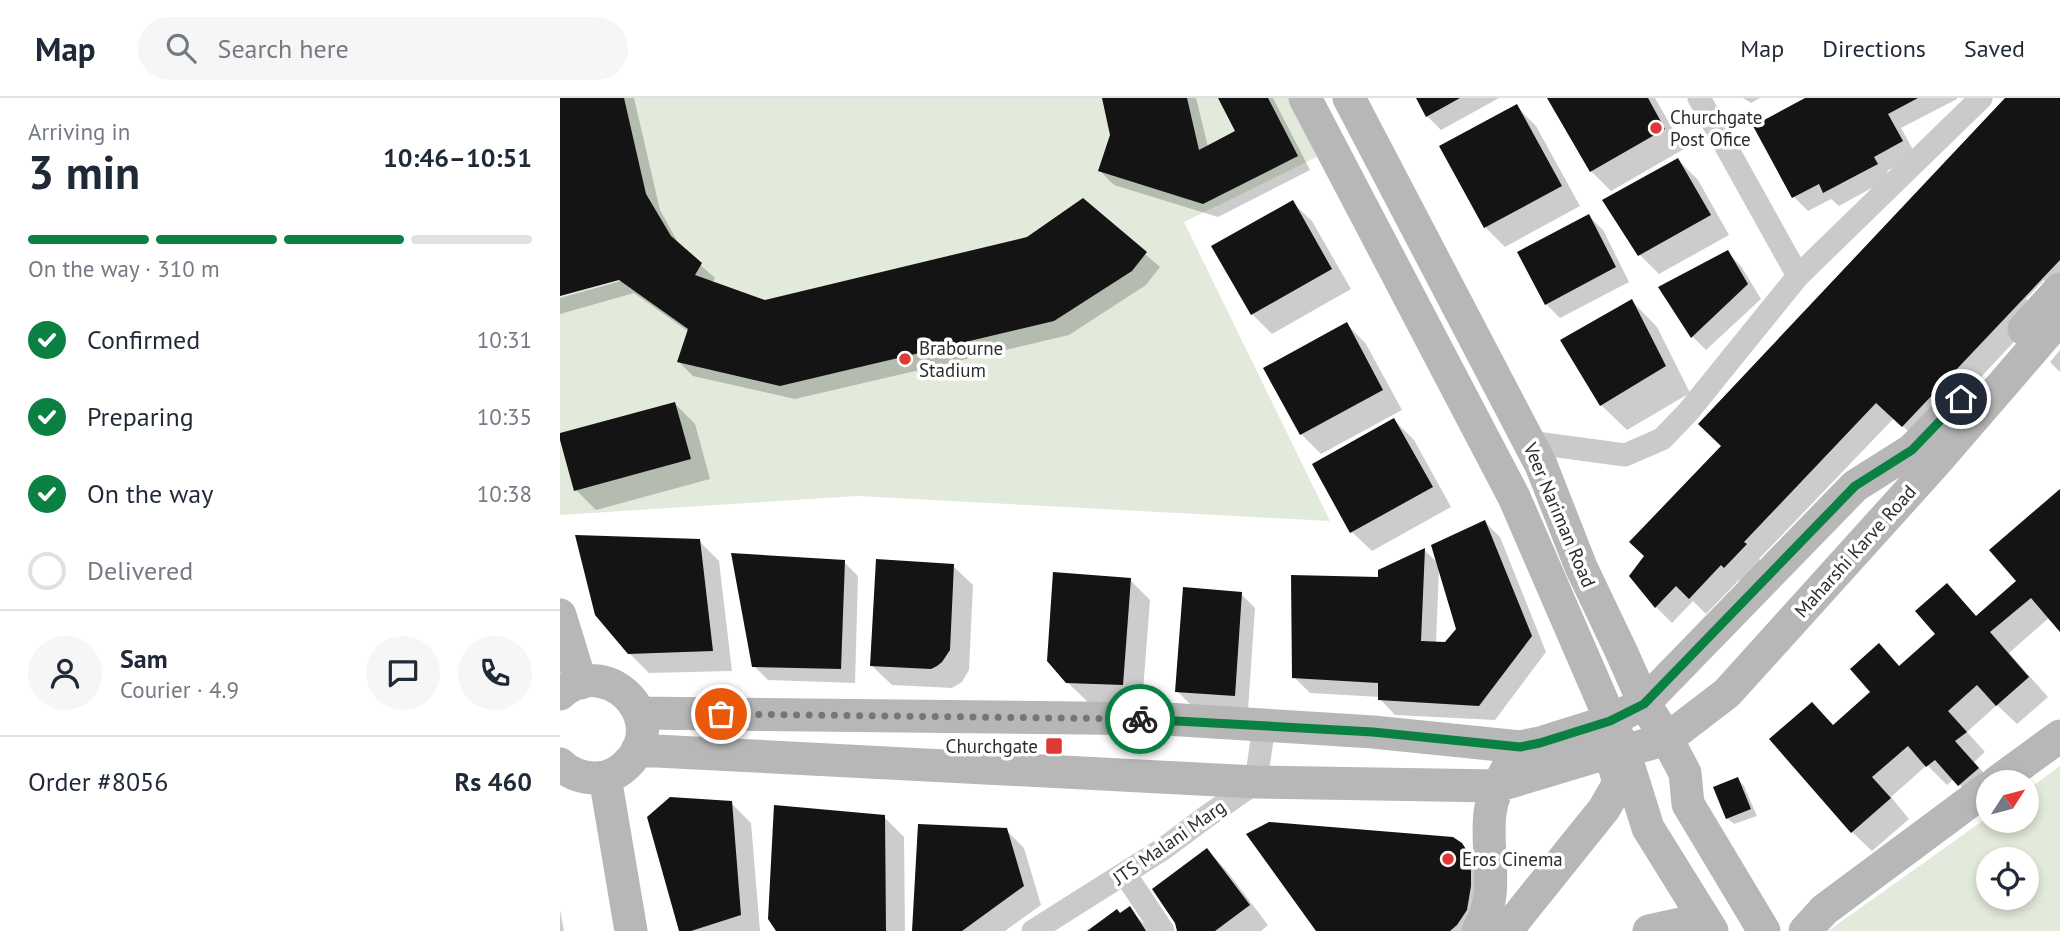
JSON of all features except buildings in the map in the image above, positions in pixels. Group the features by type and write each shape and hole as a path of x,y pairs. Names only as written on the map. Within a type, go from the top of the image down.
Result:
{"main road":[{"name":"Veer Nariman Road","path":"1305,98 1514,497 1647,828 1710,927"},
{"name":"Veer Nariman Road","path":"1349,98 1541,465 1581,568 1644,704 1685,773 1688,804 1764,931"},
{"name":"Maharshi Karve Road","path":"1614,741 1644,704 1855,486 1912,450 1940,423 2060,289"},
{"name":"Maharshi Karve Road","path":"1614,741 1667,739 1727,693 1934,464 2060,318"},
{"path":"560,614 570,689 591,681 606,682 620,689 632,700 639,713 642,728 640,744 634,757 623,768 605,777 580,777 560,764"},
{"path":"1685,773 1705,730 1727,693"},
{"path":"639,713 1166,719 1373,732 1520,747 1540,743 1614,741"},
{"path":"1017,769 1021,718"},
{"path":"2013,770 2060,736"},
{"path":"637,750 1256,782 1497,786 1614,741"},
{"path":"1489,927 1604,809 1619,783 1614,741"},
{"path":"1489,927 1490,813 1497,786 1520,747"},
{"path":"605,777 631,931"},
{"path":"1805,931 1824,910 1976,798"},
{"path":"1649,931 1686,923 1710,927"}],"street":[{"path":"1699,98 1798,276"},
{"path":"1529,442 1625,456 1662,439 1688,412 1798,276 1981,98"},
{"path":"1256,782 1264,725"},
{"name":"JTS Malani Marg","path":"1033,931 1163,849 1256,782"},
{"path":"1125,874 1163,931"}],"green space":[{"name":"Brabourne Stadium","path":"560,98 1288,98 1317,157 1184,222 1330,521 857,496 560,515"},
{"path":"2060,766 2060,931 1828,931 1976,826 1976,833 2039,833 2039,781"}],"way so far":[{"path":"721,714 1140,719"}],"place":[{"name":"Churchgate Post Ofice","path":"1656,128"},
{"name":"Brabourne Stadium","path":"905,359"},
{"name":"Churchgate","path":"1054,746"},
{"name":"Eros Cinema","path":"1448,859"}],"route":[{"path":"1140,719 1373,732 1520,747 1610,721 1644,704 1855,486 1912,450 1961,399"}]}
